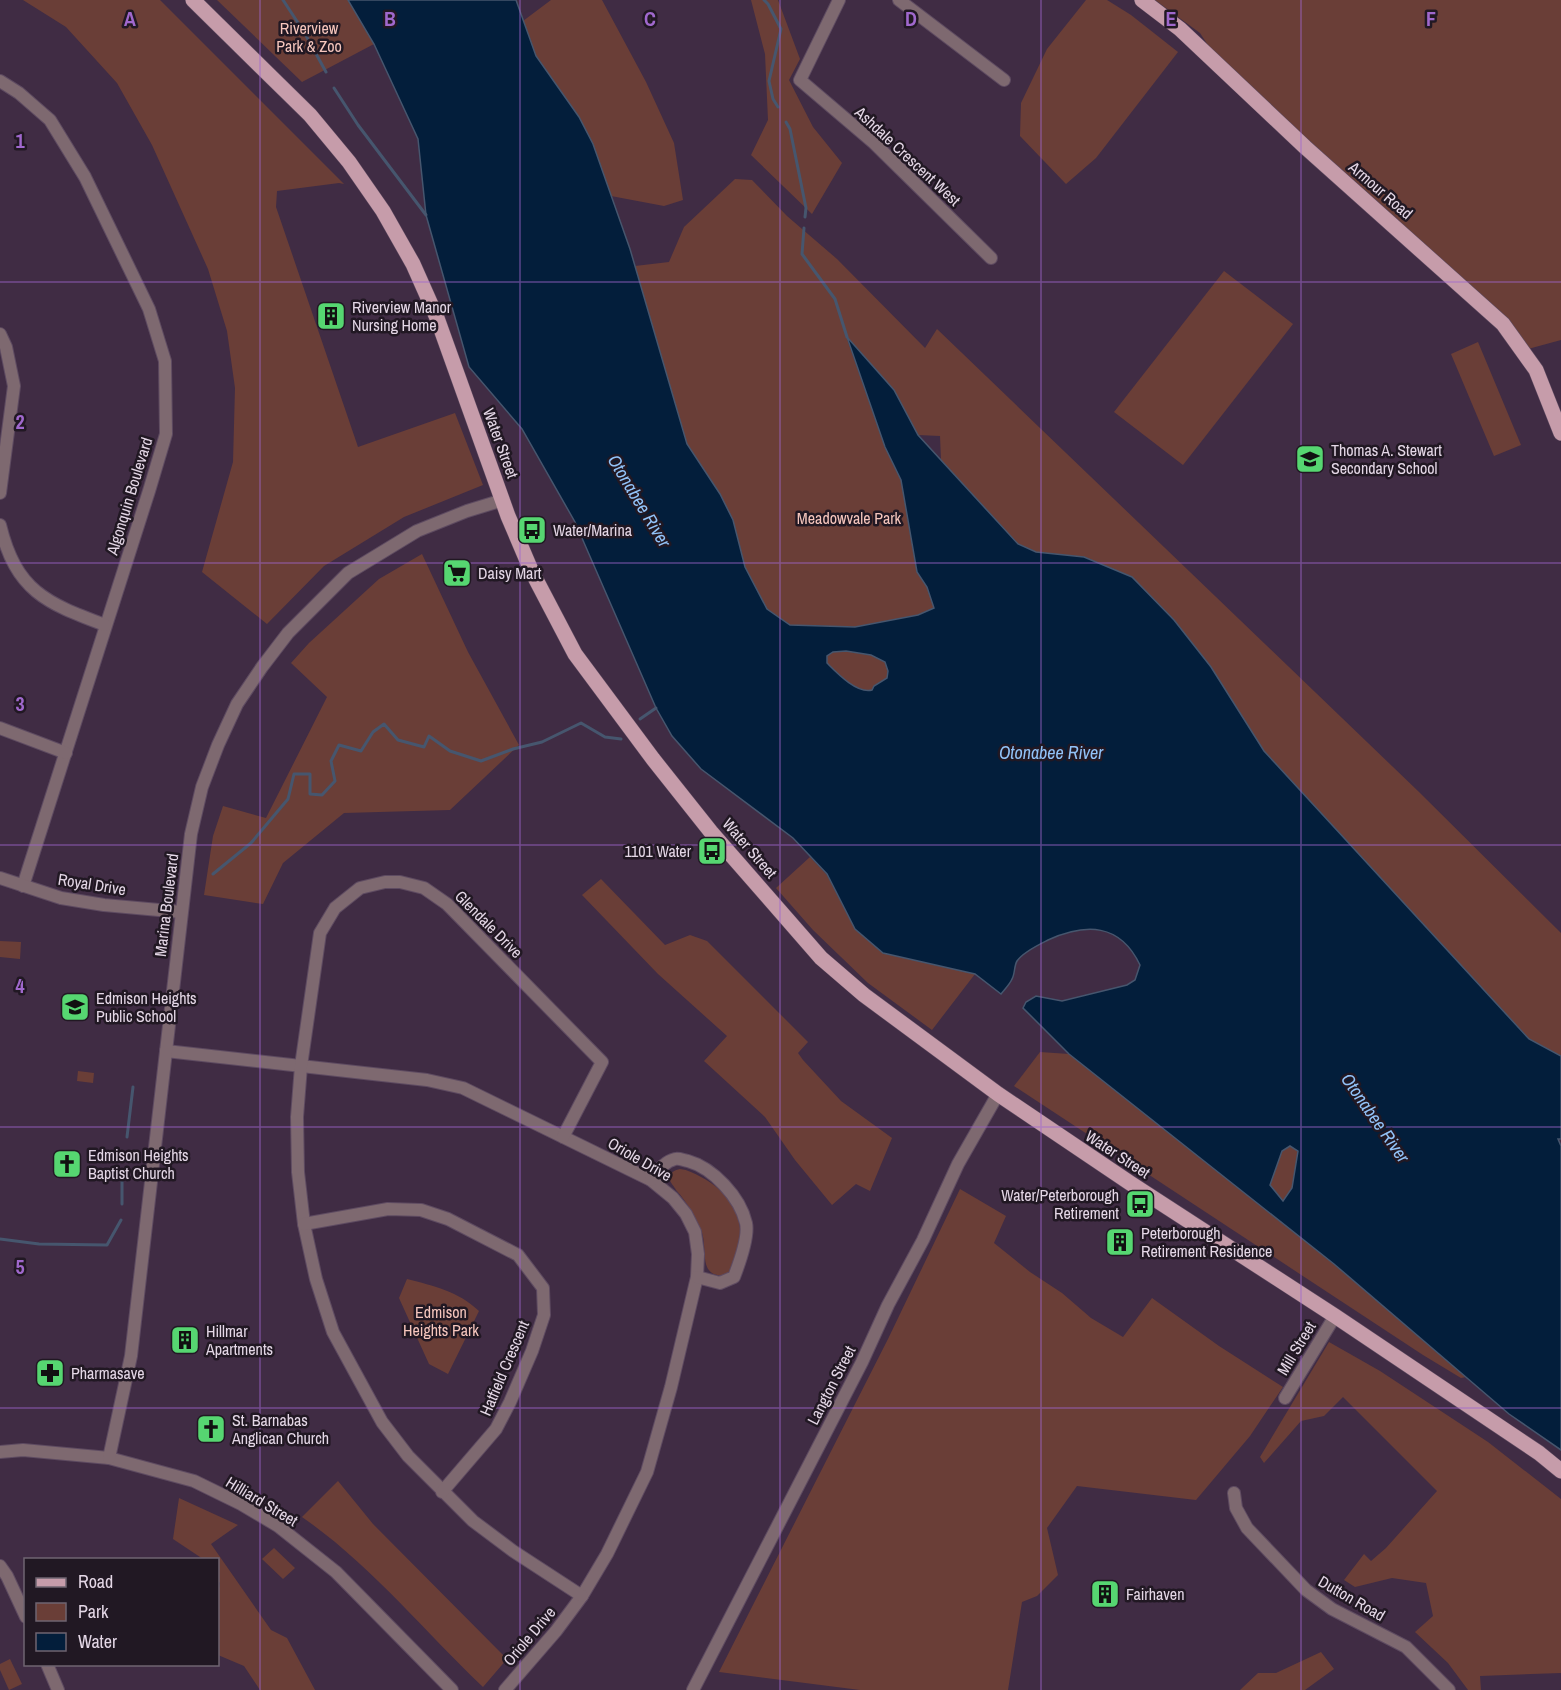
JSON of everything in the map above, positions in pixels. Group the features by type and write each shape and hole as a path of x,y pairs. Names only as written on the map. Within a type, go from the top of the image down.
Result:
{"main road":[{"name":"Water Street","path":"193,0 310,115 349,162 383,211 413,264 437,318 531,570 575,654 653,759 711,831 821,958 864,995 998,1095 1335,1316 1539,1453 1561,1471"},
{"name":"Armour Road","path":"1143,0 1180,29 1305,147 1503,324 1536,370 1561,433"}],"street":[{"name":"Ashdale Crescent West","path":"838,0 800,80 874,143 991,258"},
{"path":"899,0 1004,80"},
{"name":"Algonquin Boulevard","path":"0,81 50,120 85,177 149,309 165,361 166,434 23,886"},
{"path":"0,334 6,347 14,386 0,493"},
{"name":"Marina Boulevard","path":"109,1458 131,1356 191,834 202,788 218,745 237,704 288,633 354,570 417,531 467,511 503,500"},
{"path":"0,525 6,547 20,574 40,596 65,610 105,625"},
{"path":"0,728 66,753"},
{"name":"Royal Drive","path":"0,878 61,898 104,905 181,912"},
{"name":"Glendale Drive","path":"301,1066 320,933 335,908 360,888 385,882 400,882 423,888 447,904 602,1062 563,1137"},
{"name":"Oriole Drive","path":"166,1051 427,1080 463,1089 651,1180 673,1198 686,1214 695,1232 698,1254 697,1277 671,1387 647,1472 607,1554 582,1596 556,1631 505,1690"},
{"path":"301,1066 297,1117 298,1172 304,1224 316,1279 339,1344 382,1422 408,1456 442,1492 473,1521 513,1551 582,1596"},
{"name":"Langton Street","path":"693,1690 862,1362 958,1164 998,1095"},
{"path":"651,1180 664,1164 677,1158 698,1164 722,1182 736,1202 747,1224 742,1256 734,1277 720,1283 697,1277"},
{"name":"Hatfield Crescent","path":"304,1224 388,1209 421,1210 448,1219 518,1255 543,1288 544,1315 532,1351 510,1402 496,1429 442,1492"},
{"name":"Mill Street","path":"1285,1398 1335,1316"},
{"name":"Hilliard Street","path":"0,1452 24,1450 109,1458 194,1481 241,1504 278,1526 336,1572 452,1690"},
{"name":"Dutton Road","path":"1234,1493 1236,1508 1248,1527 1306,1590 1332,1609 1406,1647 1449,1690"},
{"path":"0,1566 24,1613"},
{"path":"47,1666 58,1690"}],"green space":[{"path":"23,0 160,0 344,184 277,191 276,207 358,447 455,413 483,485 404,517 324,566 267,624 202,572 233,462 235,388 227,331 208,269 152,145 117,83 66,27"},
{"name":"Riverview Park & Zoo","path":"217,0 348,0 374,44 302,82"},
{"path":"551,0 602,0 646,82 674,143 683,200 664,206 611,196 593,144 579,117 536,56 523,21"},
{"path":"751,0 778,0 800,59 789,80 813,127 842,163 812,214 751,155 768,120 765,54"},
{"path":"1086,0 1107,0 1131,15 1178,52 1096,158 1066,184 1020,136 1021,103 1047,49"},
{"path":"1155,0 1561,0 1561,340 1528,349 1215,56 1200,33"},
{"name":"Meadowvale Park","path":"735,179 752,180 787,216 837,259 925,348 937,329 1418,791 1561,933 1561,1056 1529,1039 1264,751 1211,667 1174,620 1132,577 1084,557 1036,552 1018,544 941,460 940,436 918,435 894,390 847,339 885,447 901,480 917,572 927,587 934,608 918,615 855,627 790,625 767,609 745,567 733,520 720,494 687,444 635,266 669,262 684,227"},
{"path":"1224,271 1293,324 1183,465 1114,412"},
{"path":"1478,342 1521,445 1494,456 1451,354"},
{"path":"422,554 468,652 519,745 450,810 344,813 283,863 263,904 204,895 213,836 223,806 266,818 327,697 291,663 309,643 379,579"},
{"path":"846,651 871,655 885,662 888,671 887,678 874,686 872,690 854,686 827,663 827,656 833,652"},
{"path":"810,857 827,875 855,929 883,953 975,974 932,1030 868,983 813,930 776,888"},
{"path":"601,879 665,945 690,935 707,941 808,1042 798,1053 841,1101 892,1138 870,1191 856,1184 832,1205 795,1160 765,1117 704,1061 727,1036 658,974 582,895"},
{"path":"0,941 21,942 20,959 0,957"},
{"path":"1040,1052 1069,1054 1334,1264 1466,1377 1461,1378 1423,1355 1014,1086"},
{"path":"78,1071 94,1073 93,1083 77,1081"},
{"path":"1290,1146 1298,1151 1292,1188 1283,1201 1270,1186 1282,1150"},
{"path":"680,1169 693,1173 714,1185 733,1207 740,1233 739,1247 735,1261 727,1275 717,1275 707,1267 701,1230 684,1199 670,1181 672,1173"},
{"path":"960,1189 1006,1216 994,1243 1030,1272 1062,1293 1091,1318 1123,1337 1152,1298 1219,1346 1283,1387 1250,1436 1196,1500 1077,1486 1047,1528 1058,1575 1037,1596 1022,1602 1008,1690 860,1690 719,1672 888,1339"},
{"name":"Edmison Heights Park","path":"407,1279 454,1294 479,1311 448,1374 429,1364 399,1298"},
{"path":"1329,1342 1380,1371 1488,1442 1561,1499 1561,1673 1480,1676 1481,1690 1468,1690 1448,1663 1415,1632 1433,1616 1426,1583 1392,1578 1355,1587 1344,1580 1364,1554 1371,1561 1386,1548 1437,1491 1343,1397 1324,1416 1301,1421 1264,1463 1260,1457"},
{"path":"338,1481 373,1524 507,1659 483,1687 351,1555 302,1517"},
{"path":"179,1498 238,1525 211,1544 271,1630 287,1638 315,1690 260,1690 244,1666 219,1655 219,1558 202,1558 173,1539"},
{"path":"274,1548 295,1568 283,1579 262,1559"},
{"path":"1321,1652 1334,1669 1305,1690 1240,1690 1258,1673 1276,1673"},
{"path":"10,1659 22,1684 9,1690 0,1670 0,1664"}],"water":[{"name":"Otonabee River","path":"348,0 516,0 536,56 579,117 593,144 630,249 687,444 720,494 733,520 745,567 767,609 790,625 855,627 918,615 934,608 927,587 917,572 901,480 885,447 847,337 894,390 918,435 1018,544 1036,552 1084,557 1132,577 1174,620 1211,667 1264,751 1529,1039 1561,1056 1561,1139 1558,1139 1561,1146 1561,1450 1509,1414 1334,1264 1069,1054 1023,1008 1026,1002 1036,996 1062,1001 1127,985 1135,980 1140,965 1123,941 1101,930 1089,929 1062,934 1048,940 1020,958 1016,963 1011,981 1001,994 975,974 883,953 855,929 827,874 793,838 701,769 672,736 656,708 575,522 522,429 469,367 426,215 418,139 374,44","holes":["846,651 871,655 885,662 888,671 887,678 874,686 872,690 854,686 827,663 827,656 833,652","1290,1146 1298,1151 1292,1188 1283,1201 1270,1185 1282,1151"]}],"waterway":[{"path":"283,0 326,72"},
{"path":"764,0 781,29 769,81 773,99 778,107"},
{"path":"334,88 358,125 426,215"},
{"path":"786,122 790,129 806,208 805,217"},
{"path":"804,228 802,254 835,299 847,337"},
{"path":"640,719 656,708"},
{"path":"213,874 251,843 288,799 294,774 310,774 310,794 322,795 335,781 331,761 339,745 361,751 373,732 384,724 398,740 424,747 429,736 450,751 481,761 513,749 542,742 581,723 605,737 621,739"},
{"path":"127,1137 133,1087"},
{"path":"122,1171 122,1204"},
{"path":"0,1239 39,1244 107,1245 121,1220"}],"place":[{"name":"Riverview Manor Nursing Home","path":"331,316"},
{"name":"Thomas A. Stewart Secondary School","path":"1310,459"},
{"name":"Water/Marina","path":"532,530"},
{"name":"Daisy Mart","path":"457,573"},
{"name":"1101 Water","path":"712,851"},
{"name":"Edmison Heights Public School","path":"75,1007"},
{"name":"Edmison Heights Baptist Church","path":"67,1164"},
{"name":"Water/Peterborough Retirement","path":"1140,1204"},
{"name":"Peterborough Retirement Residence","path":"1120,1242"},
{"name":"Hillmar Apartments","path":"185,1340"},
{"name":"Pharmasave","path":"50,1373"},
{"name":"St. Barnabas Anglican Church","path":"211,1429"},
{"name":"Fairhaven","path":"1105,1594"}]}
